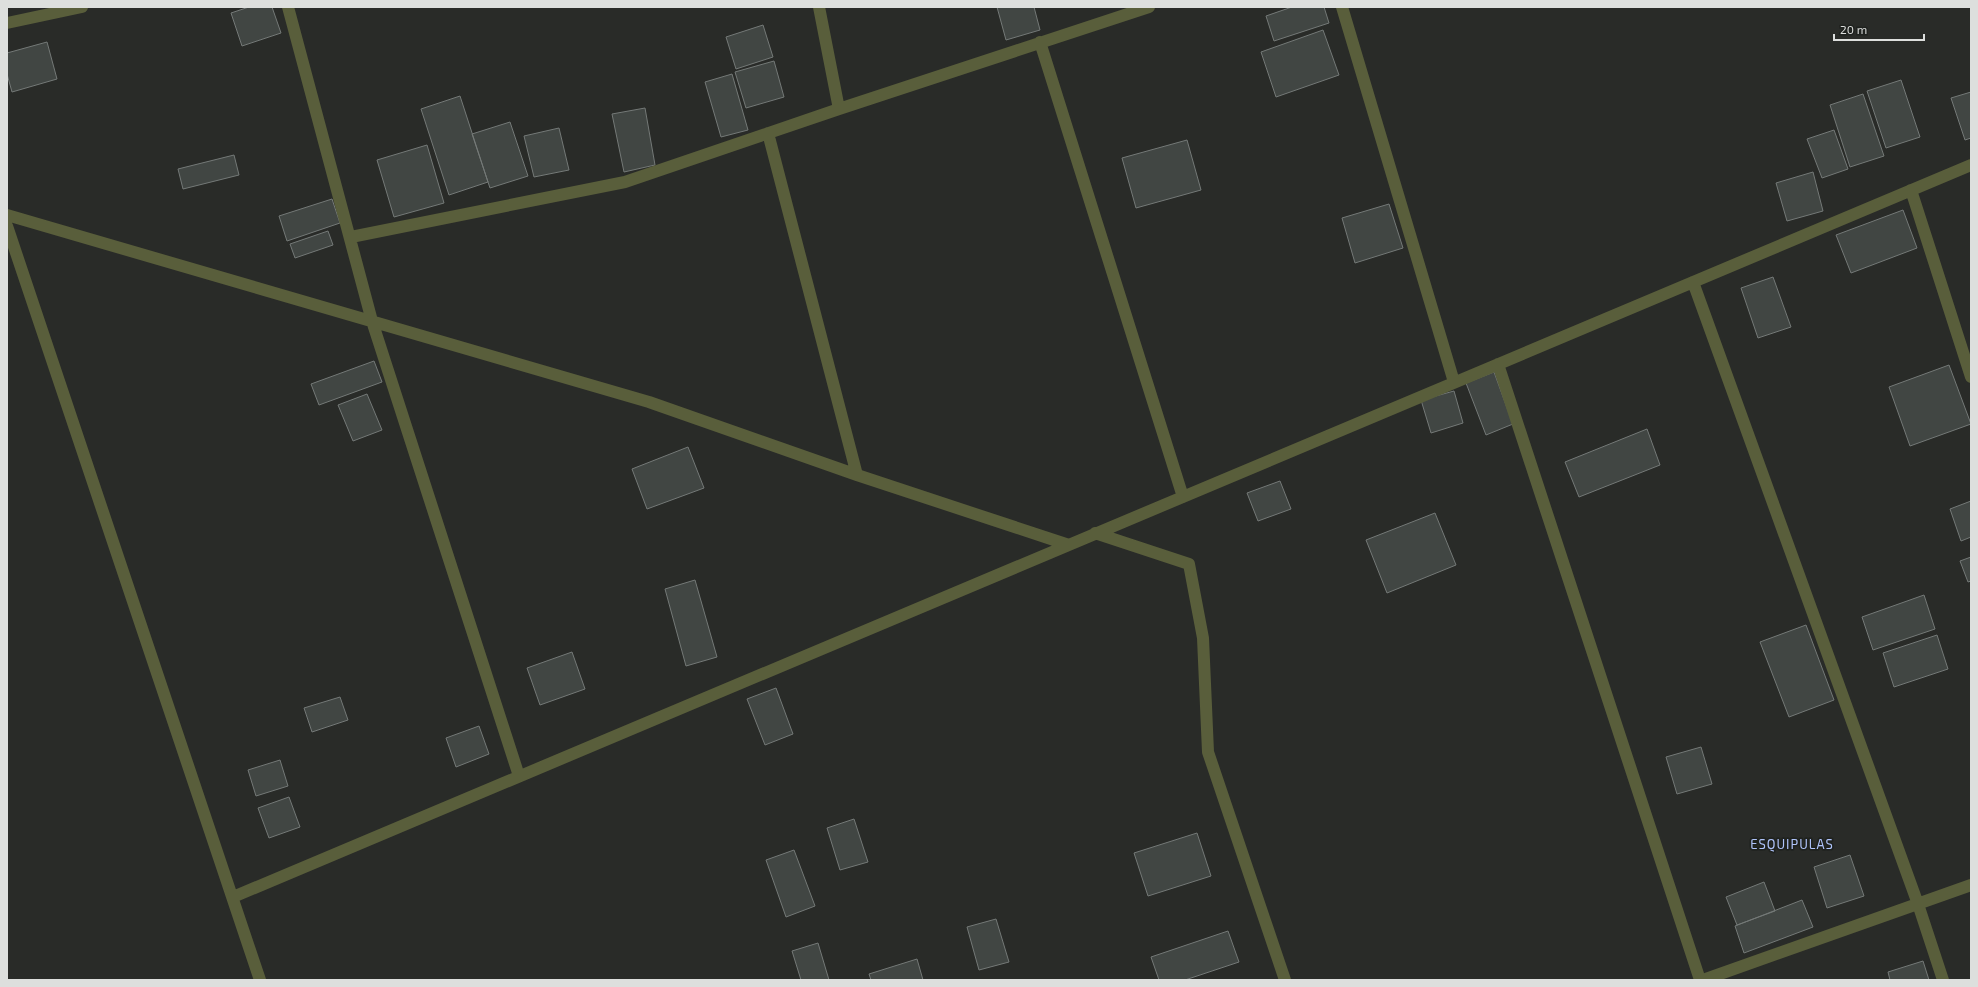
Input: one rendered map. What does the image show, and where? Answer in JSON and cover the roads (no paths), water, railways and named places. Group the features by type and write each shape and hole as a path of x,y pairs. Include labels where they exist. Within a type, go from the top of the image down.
{"street":[{"path":"7,23 82,7"},
{"path":"288,7 351,237 372,321 519,776"},
{"path":"819,7 839,109"},
{"path":"351,237 626,182 839,109 1149,7"},
{"path":"1342,7 1454,382"},
{"path":"1040,42 1183,497"},
{"path":"768,133 856,475"},
{"path":"233,897 1971,165"},
{"path":"1911,190 1971,377"},
{"path":"7,215 649,402 856,475 1069,545"},
{"path":"7,226 260,980"},
{"path":"1693,282 1918,904 1943,980"},
{"path":"1498,364 1700,980"},
{"path":"1095,533 1188,564 1202,638 1208,752 1285,980"},
{"path":"1703,980 1971,885"}],"district":[{"name":"ESQUIPULAS","path":"1792,844"}]}
